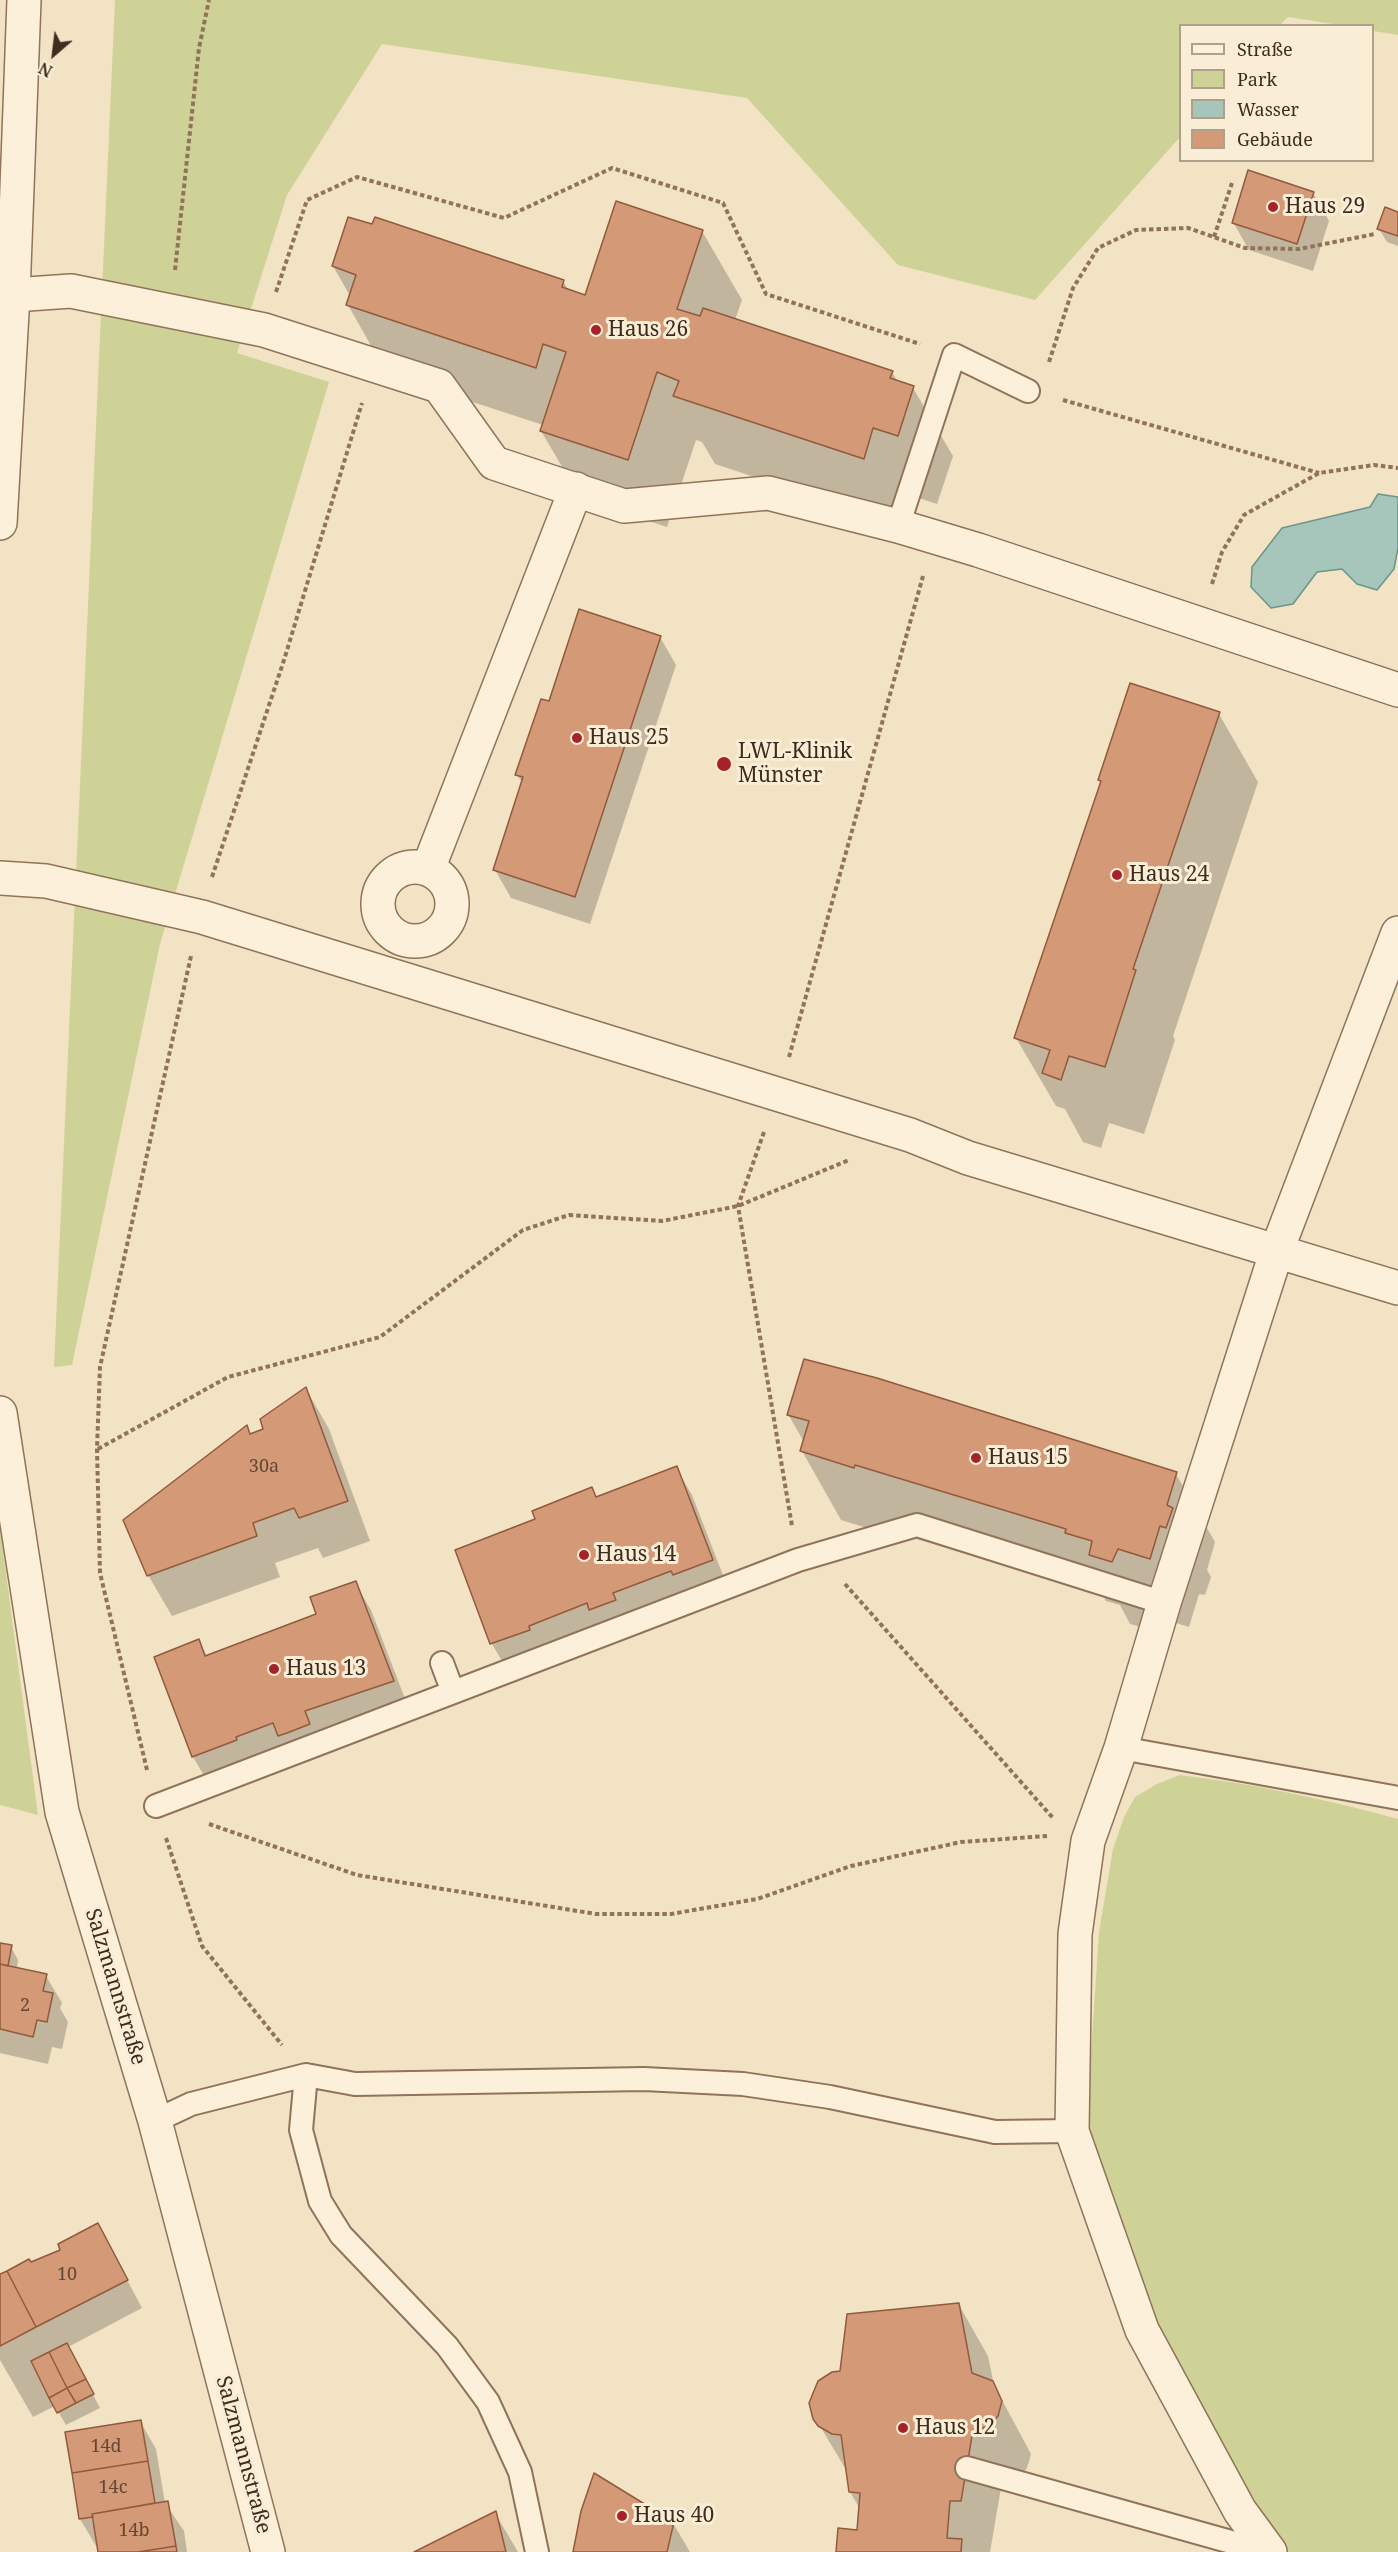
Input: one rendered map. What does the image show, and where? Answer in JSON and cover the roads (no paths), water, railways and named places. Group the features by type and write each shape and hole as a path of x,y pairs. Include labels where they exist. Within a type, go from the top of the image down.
{"street":[{"path":"0,523 7,298 24,0"},
{"path":"7,298 71,291 264,330 439,386 494,463 624,506 768,493 934,537 1398,690"},
{"path":"428,869 576,489"},
{"path":"415,867 428,869 438,876 448,890 452,907 449,919 433,937 421,941 401,938 388,930 381,920 378,908 379,896 392,875 415,867"},
{"path":"0,878 46,881 202,917 910,1135 968,1158 1398,1288"},
{"path":"1269,2552 1240,2511 1142,2330 1072,2131 1075,1934 1088,1841 1121,1748 1164,1603 1277,1250 1398,933"},
{"path":"390,976 401,938"},
{"name":"Salzmannstraße","path":"0,1413 62,1812 155,2121 268,2552"}],"lane":[{"path":"898,526 954,355 1034,392"},
{"path":"156,1806 808,1557 917,1525 1164,1603"},
{"path":"442,1663 453,1692"},
{"path":"1121,1748 1398,1798"},
{"path":"155,2121 190,2104 306,2075 355,2084 644,2079 743,2085 830,2097 995,2132 1072,2131"},
{"path":"306,2075 301,2130 320,2201 341,2235 447,2346 488,2402 520,2472 537,2552"},
{"path":"967,2468 1269,2552"}],"water":[{"path":"1378,494 1398,497 1398,548 1394,569 1377,590 1357,584 1342,569 1317,572 1293,604 1271,608 1251,587 1252,567 1282,528 1370,507"}],"place":[{"name":"Haus 29","path":"1273,207"},
{"name":"Haus 26","path":"596,330"},
{"name":"Haus 25","path":"577,738"},
{"name":"LWL-Klinik Münster","path":"724,764"},
{"name":"Haus 24","path":"1117,875"},
{"name":"Haus 15","path":"976,1458"},
{"name":"Haus 14","path":"584,1555"},
{"name":"Haus 13","path":"274,1669"},
{"name":"Haus 12","path":"903,2428"},
{"name":"Haus 40","path":"622,2516"}]}
